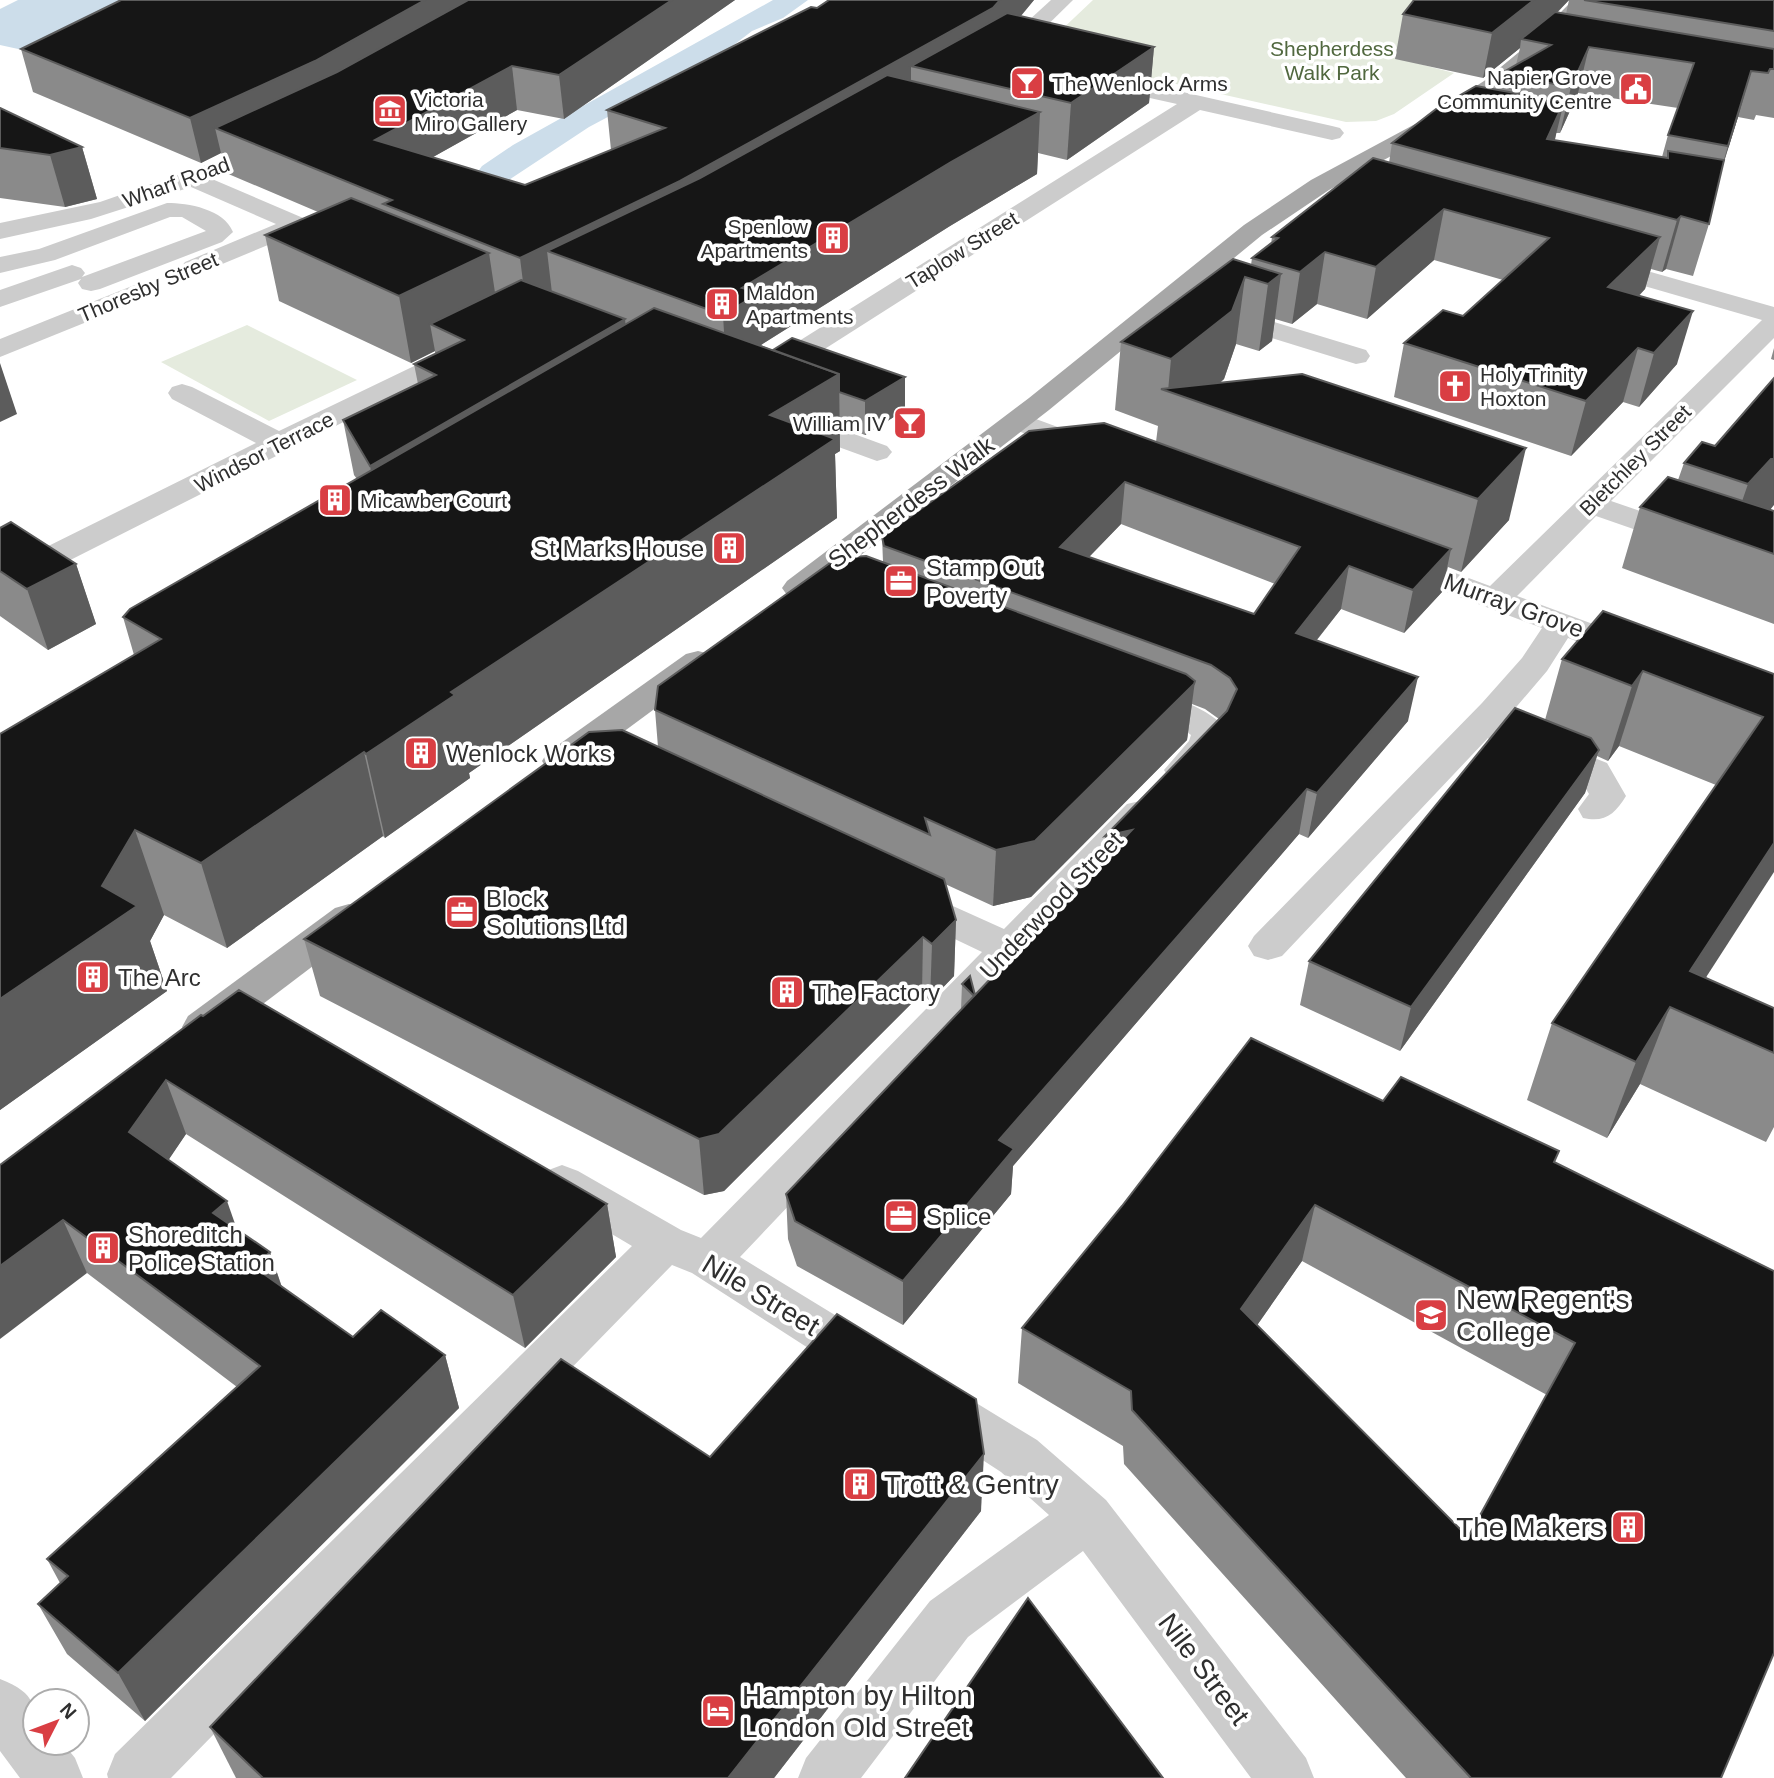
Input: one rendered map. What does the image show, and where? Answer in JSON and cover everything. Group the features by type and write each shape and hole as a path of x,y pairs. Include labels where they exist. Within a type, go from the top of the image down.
{"main road":[{"name":"Shepherdess Walk","path":"770,608 1017,421 1253,230 1320,184 1438,121 1492,86 1539,47 1584,0"},
{"path":"526,787 725,641"},
{"path":"176,1047 260,1007 373,900"}],"street":[{"path":"1028,63 991,63 1063,0"},
{"path":"1539,47 1565,52"},
{"path":"1079,76 1332,133"},
{"name":"Taplow Street","path":"748,385 1195,103"},
{"path":"1438,121 1471,127"},
{"name":"Wharf Road","path":"0,231 60,220 192,179 230,162"},
{"path":"1054,169 1080,175"},
{"path":"192,179 295,225 364,252"},
{"path":"1320,184 1359,196"},
{"path":"0,265 46,255 167,210 187,210 219,228 220,232 213,237 91,283"},
{"name":"Thoresby Street","path":"0,349 295,225"},
{"path":"0,299 72,273 46,255"},
{"path":"1581,260 1774,315"},
{"path":"1170,297 1356,356"},
{"path":"0,318 4,324 29,337"},
{"name":"Bletchley Street","path":"1496,598 1774,323"},
{"name":"Windsor Terrace","path":"0,583 490,337"},
{"path":"182,393 281,444"},
{"path":"766,411 877,452"},
{"path":"1017,421 1116,458"},
{"path":"1591,504 1774,568"},
{"path":"1736,555 1758,528"},
{"name":"Murray Grove","path":"1369,552 1661,661"},
{"path":"815,576 851,590"},
{"path":"1268,946 1494,710 1535,664 1561,623"},
{"name":"Underwood Street","path":"135,1774 1009,948 1206,745 1210,732 1192,719 1103,685"},
{"path":"1494,710 1504,735 1594,771 1608,796 1596,809"},
{"path":"580,746 615,763"},
{"path":"878,887 1009,948"},
{"name":"Nile Street","path":"525,1162 686,1251 1019,1456 1088,1517 1286,1778"},
{"path":"826,1778 949,1619 1088,1517"},
{"path":"0,1706 55,1778"}],"green space":[{"name":"Shepherdess Walk Park","path":"1093,0 1438,0 1393,57 1454,73 1394,114 1376,121 1346,122 1037,53"},
{"path":"247,325 357,380 269,421 161,362"}],"water":[{"path":"18,0 164,0 32,52 0,45 0,9"},
{"path":"773,0 808,0 783,18 752,31 713,61 589,127 498,187 471,181 482,166 513,145"}],"building":[{"path":"121,0 425,0 315,61 190,118 21,49"},
{"path":"468,0 672,0 559,75 512,66 375,140 525,185 665,128 607,110 811,7 817,8 829,0 1000,0 993,8 680,181 520,258 383,204 392,200 215,128 337,72"},
{"path":"1414,0 1534,0 1492,33 1403,14"},
{"path":"1584,0 1774,0 1774,31"},
{"path":"1555,12 1774,49 1774,69 1770,69 1768,73 1751,71 1728,146 1668,135 1694,63 1589,47 1571,87 1500,74 1551,45 1521,39"},
{"path":"1007,13 1154,47 1071,103 911,66"},
{"path":"887,75 1040,112 951,162 742,288 759,293 723,315 547,251 700,178"},
{"path":"1476,86 1564,102 1547,139 1668,158 1668,151 1724,160 1709,224 1681,216 1677,220 1392,143 1436,109"},
{"path":"0,108 82,147 50,155 0,148"},
{"path":"1373,158 1660,237 1608,287 1693,311 1654,353 1638,348 1586,401 1404,343 1443,310 1463,316 1549,238 1444,209 1376,267 1325,252 1300,272 1252,258 1278,238 1272,237"},
{"path":"351,198 489,253 399,296 265,235"},
{"path":"1233,259 1281,274 1268,284 1245,277 1232,311 1171,359 1121,342"},
{"path":"521,280 625,319 370,466 343,420 436,375 414,364 464,340 430,324"},
{"path":"654,308 839,374 770,415 835,439 451,692 455,695 366,754 364,752 201,863 135,830 102,886 137,906 0,999 0,734 161,639 123,617 130,609"},
{"path":"792,338 905,377 865,401 839,392 839,374 773,350"},
{"path":"1302,374 1526,448 1478,499 1161,389"},
{"path":"1774,378 1774,459 1748,484 1684,463 1702,442 1715,446"},
{"path":"1104,423 1451,549 1413,590 1349,566 1296,633 1418,677 1317,793 1307,789 999,1140 1014,1149 903,1281 795,1221 786,1194 974,996 962,984 970,976 975,995 1132,830 1105,836 1227,711 1237,689 1230,678 1211,665 884,546 882,537 1029,431","holes":["1125,482 1300,547 1254,614 1060,547"]},
{"path":"1668,477 1774,511 1774,554 1640,507"},
{"path":"11,522 76,564 27,589 0,571 0,528"},
{"path":"866,556 1186,674 1195,681 1194,684 1035,841 996,850 925,818 930,835 655,710 658,686 837,558"},
{"path":"1603,611 1774,674 1774,843 1690,971 1774,1008 1774,1053 1670,1007 1636,1062 1552,1023 1763,717 1643,671 1632,686 1562,659"},
{"path":"1515,708 1591,738 1599,750 1411,1007 1309,961"},
{"name":"The Factory","path":"622,730 944,879 956,920 932,944 923,937 719,1134 699,1139 304,939 589,732"},
{"path":"239,990 607,1204 513,1295 166,1080 129,1132 227,1201 213,1213 270,1252 254,1267 353,1337 381,1310 445,1355 118,1673 38,1604 68,1576 47,1559 260,1366 63,1220 0,1266 0,1165 201,1015"},
{"name":"The Makers","path":"1251,1038 1383,1101 1401,1077 1559,1151 1554,1162 1774,1271 1774,1653 1721,1778 1471,1778 1132,1410 1131,1391 1022,1328 1122,1206","holes":["1315,1205 1575,1343 1468,1537 1241,1309"]},
{"path":"837,1314 976,1399 984,1454 728,1778 263,1778 210,1727 561,1359 710,1457"},
{"path":"1028,1598 1163,1778 905,1778"}],"place":[{"name":"The Wenlock Arms","path":"1027,83"},
{"name":"Napier Grove Community Centre","path":"1636,89"},
{"name":"Victoria Miro Gallery","path":"390,111"},
{"name":"Spenlow Apartments","path":"833,238"},
{"name":"Maldon Apartments","path":"722,304"},
{"name":"Holy Trinity Hoxton","path":"1455,386"},
{"name":"William IV","path":"910,423"},
{"name":"Micawber Court","path":"335,500"},
{"name":"St Marks House","path":"729,548"},
{"name":"Stamp Out Poverty","path":"901,581"},
{"name":"Wenlock Works","path":"421,753"},
{"name":"Block Solutions Ltd","path":"462,912"},
{"name":"The Arc","path":"93,977"},
{"name":"The Factory","path":"787,992"},
{"name":"Splice","path":"901,1216"},
{"name":"Shoreditch Police Station","path":"103,1248"},
{"name":"New Regent's College","path":"1431,1315"},
{"name":"Trott & Gentry","path":"860,1484"},
{"name":"The Makers","path":"1628,1527"},
{"name":"Hampton by Hilton London Old Street","path":"718,1711"}]}
